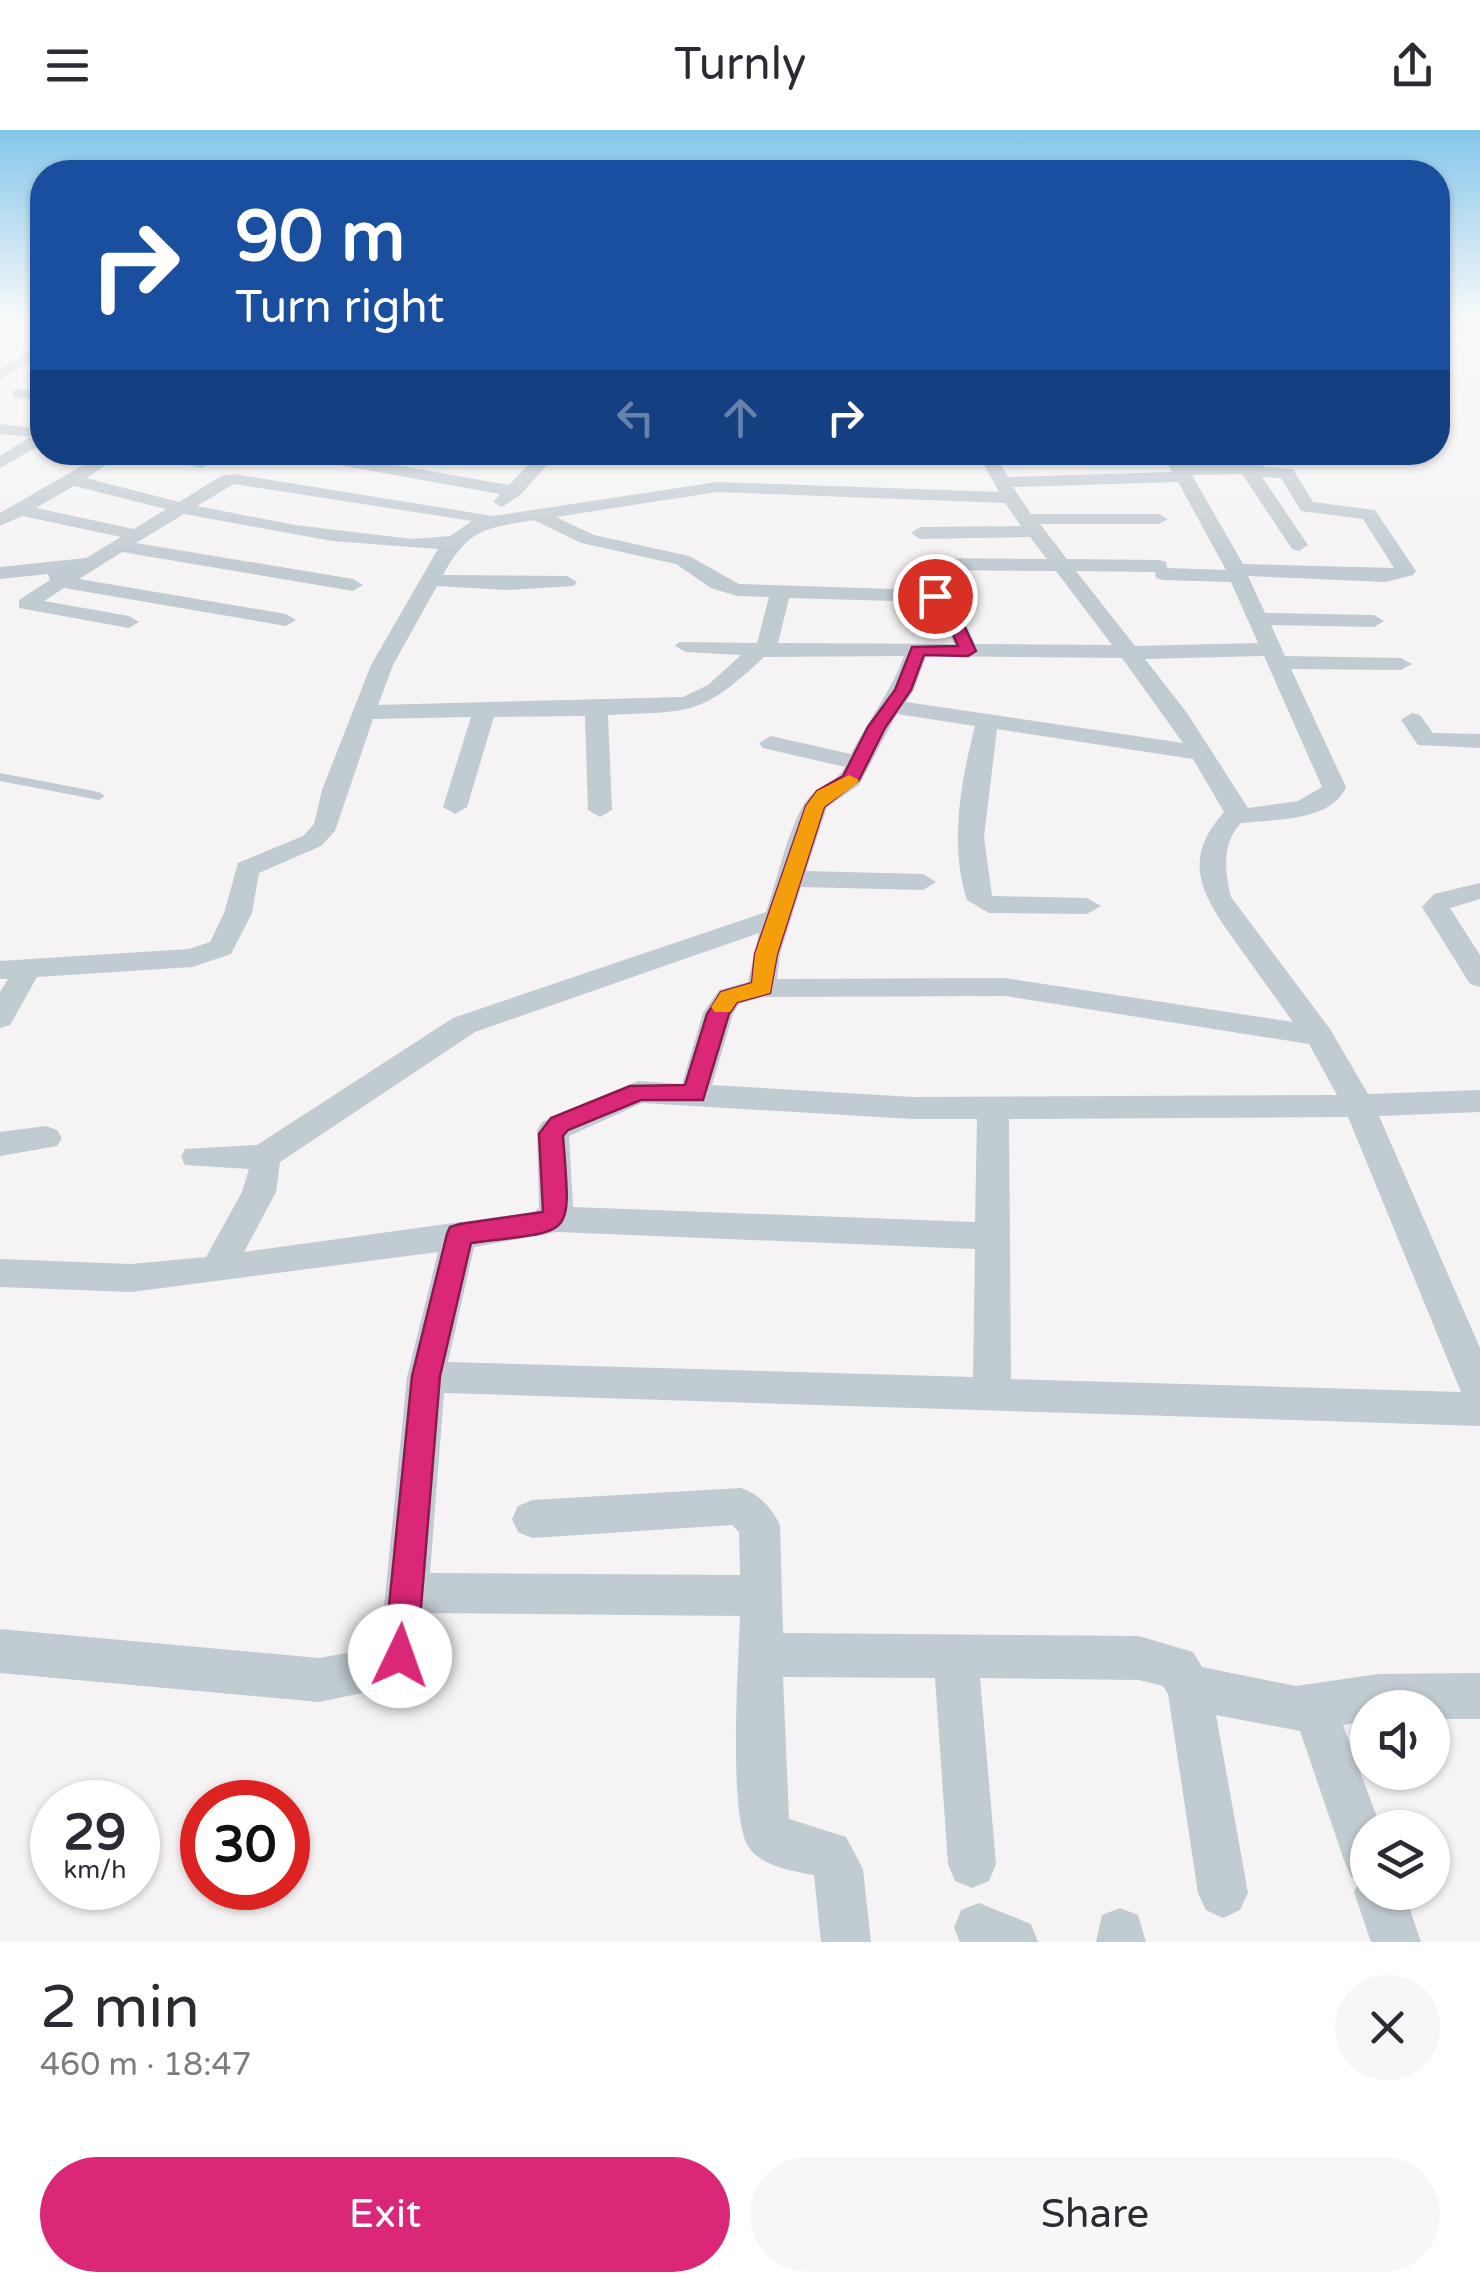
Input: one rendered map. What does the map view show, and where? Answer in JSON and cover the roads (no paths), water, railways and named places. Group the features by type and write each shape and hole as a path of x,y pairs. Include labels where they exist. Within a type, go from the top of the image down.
{"street":[{"path":"0,429 30,434"},
{"path":"0,463 30,444"},
{"path":"0,521 98,465"},
{"path":"367,465 514,491"},
{"path":"0,1018 14,969 192,958 221,948 238,913 247,869 312,841 326,826 334,790 382,665 452,542 483,521 539,465"},
{"path":"992,465 1058,564 1202,753 1235,807 1236,814 1219,831 1213,847 1212,873 1218,898 1319,1036 1359,1106 1480,1392"},
{"path":"1248,465 1299,546"},
{"path":"129,622 26,604 57,574 91,563 234,479 483,521 717,487 1005,490 1178,466 1248,465 1287,473 1311,509 1364,505 1405,566 1405,573 1386,576 1058,564 928,566 935,596 950,609 968,651"},
{"path":"1178,466 1237,573 1334,786 1330,796 1304,808 1232,817"},
{"path":"73,480 184,508 342,538 452,542"},
{"path":"22,510 138,535"},
{"path":"535,514 588,538 682,560 724,586 780,594 935,596"},
{"path":"920,533 1159,519"},
{"path":"119,546 352,586"},
{"path":"0,573 57,574 286,620"},
{"path":"430,580 568,582"},
{"path":"766,650 780,594"},
{"path":"1257,619 1374,621"},
{"path":"686,646 1272,655 1401,664"},
{"path":"364,712 596,709 695,702 716,690 757,652 766,650"},
{"path":"762,988 766,954 815,806 824,795 850,780 876,727 893,707 918,650"},
{"path":"893,707 1202,753"},
{"path":"596,709 600,810"},
{"path":"455,806 484,711"},
{"path":"1412,720 1426,740 1480,741"},
{"path":"988,721 973,788 975,886 980,900 989,905 1087,906"},
{"path":"771,744 858,763"},
{"path":"793,879 923,882"},
{"path":"1480,890 1444,900 1436,907 1480,978"},
{"path":"197,1157 261,1160 464,1024 778,916"},
{"path":"694,1094 718,1014 729,997 762,988 1005,987 1319,1036"},
{"path":"553,1219 553,1130 638,1092 914,1108 1480,1102"},
{"path":"992,1393 993,1108"},
{"path":"0,1144 46,1138"},
{"path":"218,1270 258,1192 266,1166 261,1160"},
{"path":"0,1273 132,1278 218,1270 544,1224 553,1219 990,1236"},
{"path":"0,1651 319,1680 394,1668 400,1656 426,1376 460,1234"},
{"path":"426,1376 1480,1409"},
{"path":"532,1518 741,1506 759,1525 763,1655 760,1782 767,1832 784,1844 829,1854 839,1869 846,1942"},
{"path":"404,1593 762,1596"},
{"path":"763,1655 1139,1658 1177,1668 1189,1687 1223,1893"},
{"path":"956,1656 972,1864"},
{"path":"1189,1687 1296,1708 1378,1697 1480,1696"},
{"path":"1314,1706 1350,1810"},
{"path":"1385,1910 1396,1942"}],"lane":[{"path":"0,777 99,796"}]}
